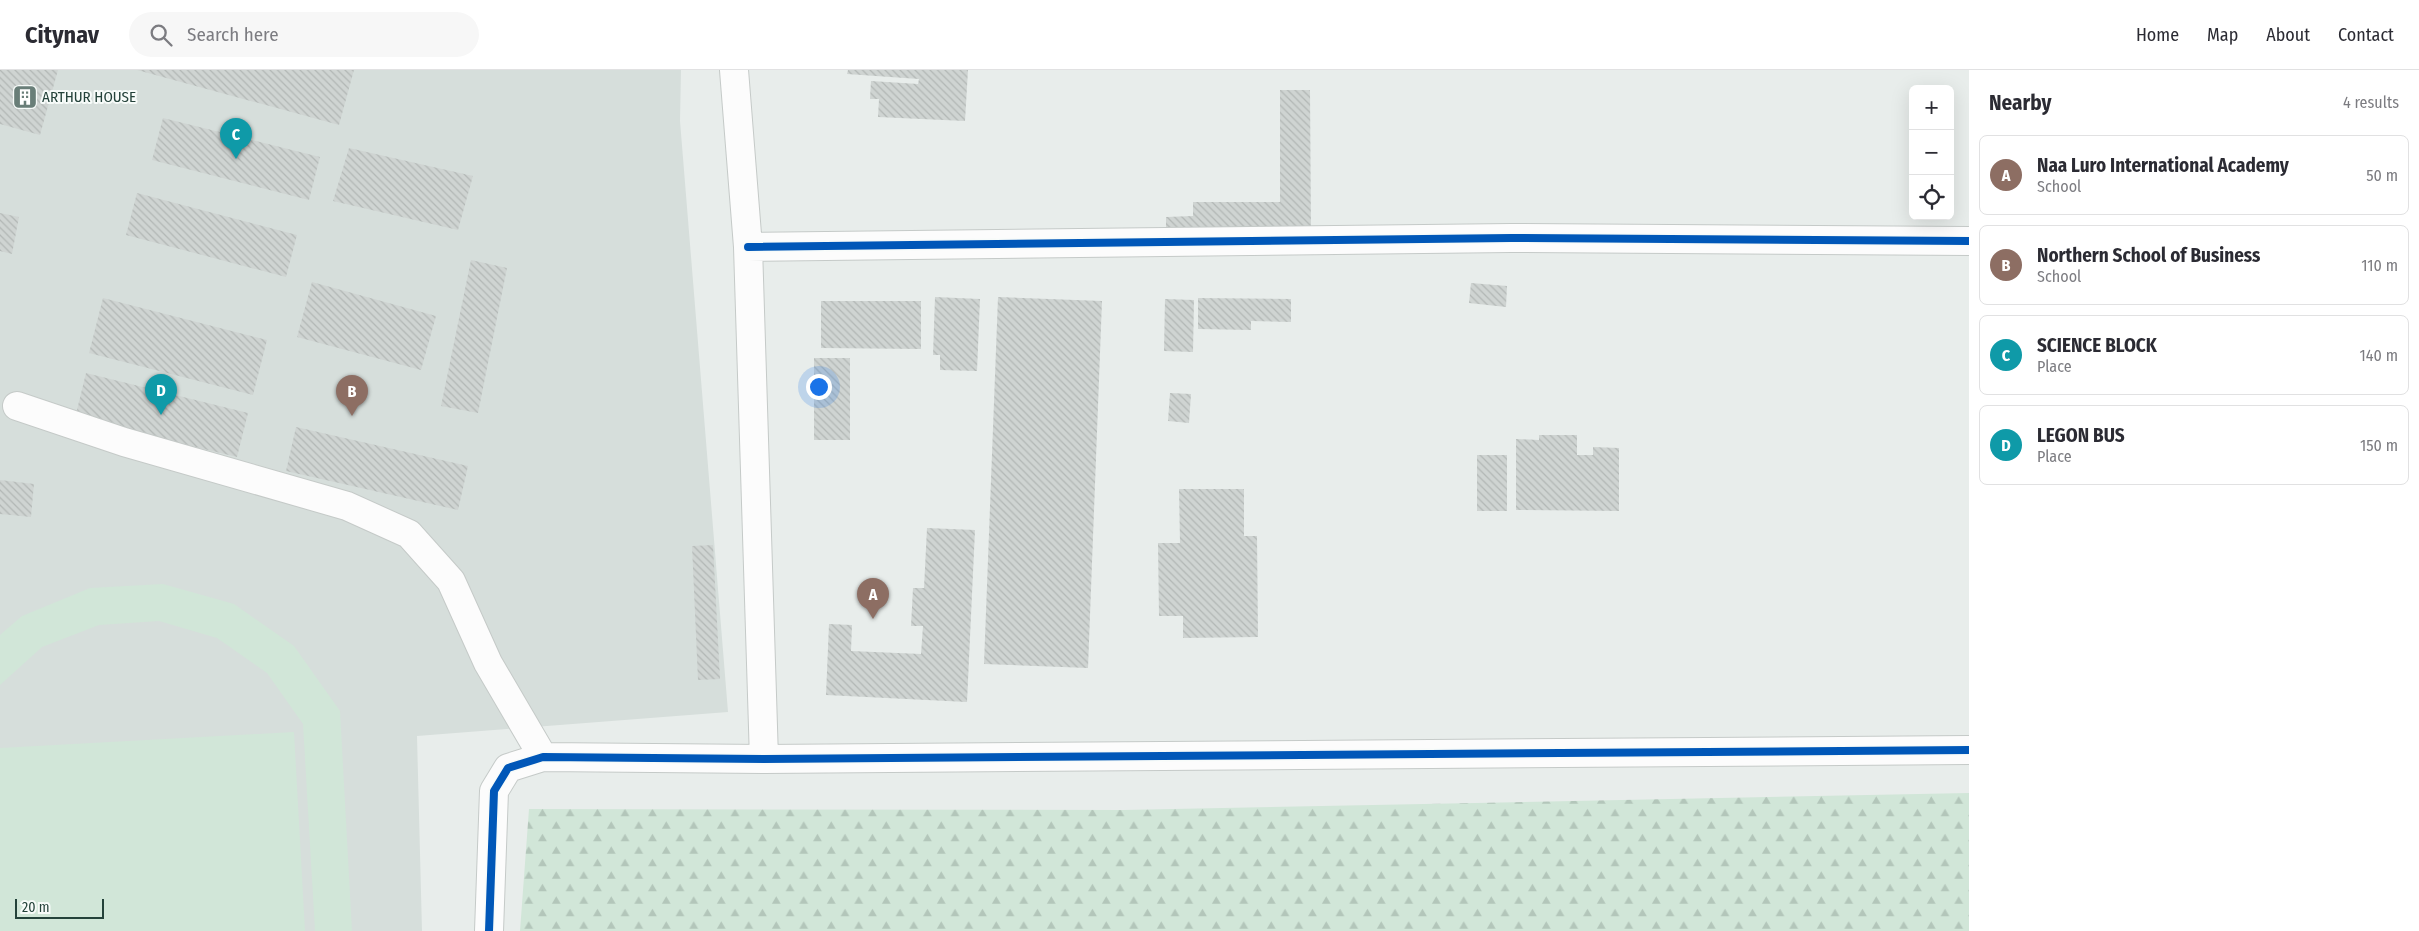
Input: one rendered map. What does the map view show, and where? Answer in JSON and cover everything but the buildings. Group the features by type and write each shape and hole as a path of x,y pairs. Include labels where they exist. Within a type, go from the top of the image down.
{"street":[{"path":"734,70 748,247 764,759"},
{"path":"748,247 1512,238 1969,242"},
{"path":"17,406 124,442 347,506 409,534 451,581 488,663 543,757"},
{"path":"489,931 494,792 508,768 543,757 764,759 1969,750"}],"shaded area":[{"path":"0,70 681,70 680,121 728,712 417,736 422,931 0,931"}],"green space":[{"path":"163,584 234,604 294,646 340,711 352,931 315,931 303,724 267,673 217,638 159,621 99,625 42,647 0,685 0,635 22,616 90,588"},
{"path":"294,732 305,931 0,931 0,748"},
{"path":"1969,793 1969,931 520,931 529,809 1123,810"}],"cycle path":[{"path":"748,247 1511,238 1969,241"},
{"path":"489,931 494,791 508,768 543,757 764,759 1969,750"}],"place":[{"name":"ARTHUR HOUSE","path":"25,97"},
{"name":"SCIENCE BLOCK","path":"236,159"},
{"name":"LEGON BUS","path":"161,415"},
{"name":"Northern School of Business","path":"352,416"},
{"name":"Naa Luro International Academy","path":"873,619"}]}
